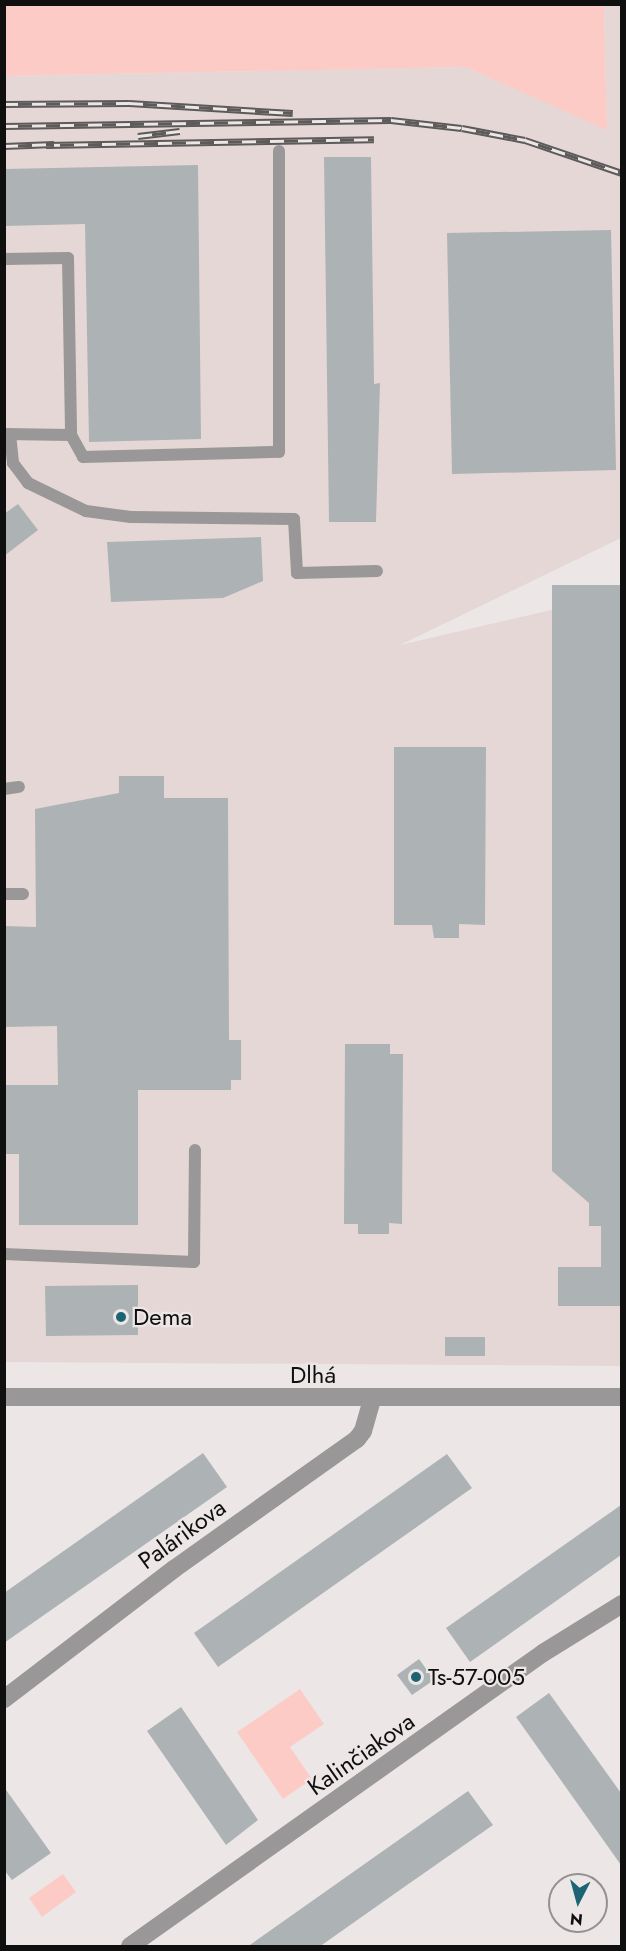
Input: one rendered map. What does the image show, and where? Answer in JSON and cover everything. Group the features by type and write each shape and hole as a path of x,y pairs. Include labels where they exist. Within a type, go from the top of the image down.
{"street":[{"name":"Dlhá","path":"4,1397 372,1399 621,1397"},
{"name":"Palárikova","path":"4,1699 174,1569 357,1438 363,1431 372,1399"},
{"name":"Kalinčiakova","path":"130,1947 543,1653 621,1604"}],"lane":[{"path":"4,259 68,258 71,435 83,457 279,452 279,151"},
{"path":"71,435 7,434 13,463 28,483 86,512 130,517 294,519 297,573 377,571"},
{"path":"4,789 19,787"},
{"path":"4,894 23,894"},
{"path":"4,1254 194,1262 195,1150"}],"shaded area":[{"path":"4,5 604,5 607,130 465,67 5,76"},
{"path":"604,5 621,5 621,538 400,645 621,594 621,1366 5,1362 4,76 465,67 607,129"},
{"path":"300,1689 324,1724 290,1747 312,1779 283,1799 237,1732"},
{"path":"63,1874 76,1892 42,1917 29,1898"}],"building":[{"path":"324,157 371,157 374,384 380,383 376,522 329,522"},
{"path":"198,165 201,439 89,442 85,224 4,226 4,169"},
{"path":"611,230 616,470 452,474 447,233"},
{"path":"18,504 38,530 4,556 4,514"},
{"path":"261,537 263,581 223,598 111,602 107,542"},
{"path":"552,585 621,585 621,1306 558,1306 558,1267 601,1267 601,1226 589,1226 589,1203 552,1171"},
{"path":"394,747 486,747 485,925 459,924 459,938 434,938 432,925 394,925"},
{"path":"119,776 164,776 164,798 228,798 229,1040 241,1040 241,1080 231,1080 231,1090 138,1090 138,1225 19,1225 19,1154 4,1154 4,1085 58,1085 57,1026 4,1027 4,926 36,927 35,809 119,793"},
{"path":"345,1044 390,1044 390,1054 403,1054 402,1224 389,1223 389,1234 358,1234 358,1224 344,1224"},
{"path":"138,1285 138,1335 46,1336 45,1286"},
{"path":"445,1337 485,1337 485,1356 445,1356"},
{"path":"203,1453 227,1487 4,1643 4,1593"},
{"path":"447,1454 472,1488 218,1667 194,1633"},
{"path":"621,1505 621,1555 470,1662 446,1628"},
{"name":"Ts-57-005","path":"419,1659 434,1680 412,1695 397,1675"},
{"path":"549,1693 621,1793 621,1865 516,1717"},
{"path":"181,1707 258,1820 226,1845 147,1731"},
{"path":"4,1787 51,1853 12,1880 4,1870"},
{"path":"468,1791 493,1825 319,1947 247,1947"}],"railway":[{"path":"4,104 129,103 293,113"},
{"path":"4,126 391,120 462,128 525,140 622,173"},
{"path":"138,136 180,131"},
{"path":"46,145 374,139"},
{"path":"4,146 54,144"}],"place":[{"name":"Dema","path":"121,1317"},
{"name":"Ts-57-005","path":"416,1677"}]}
